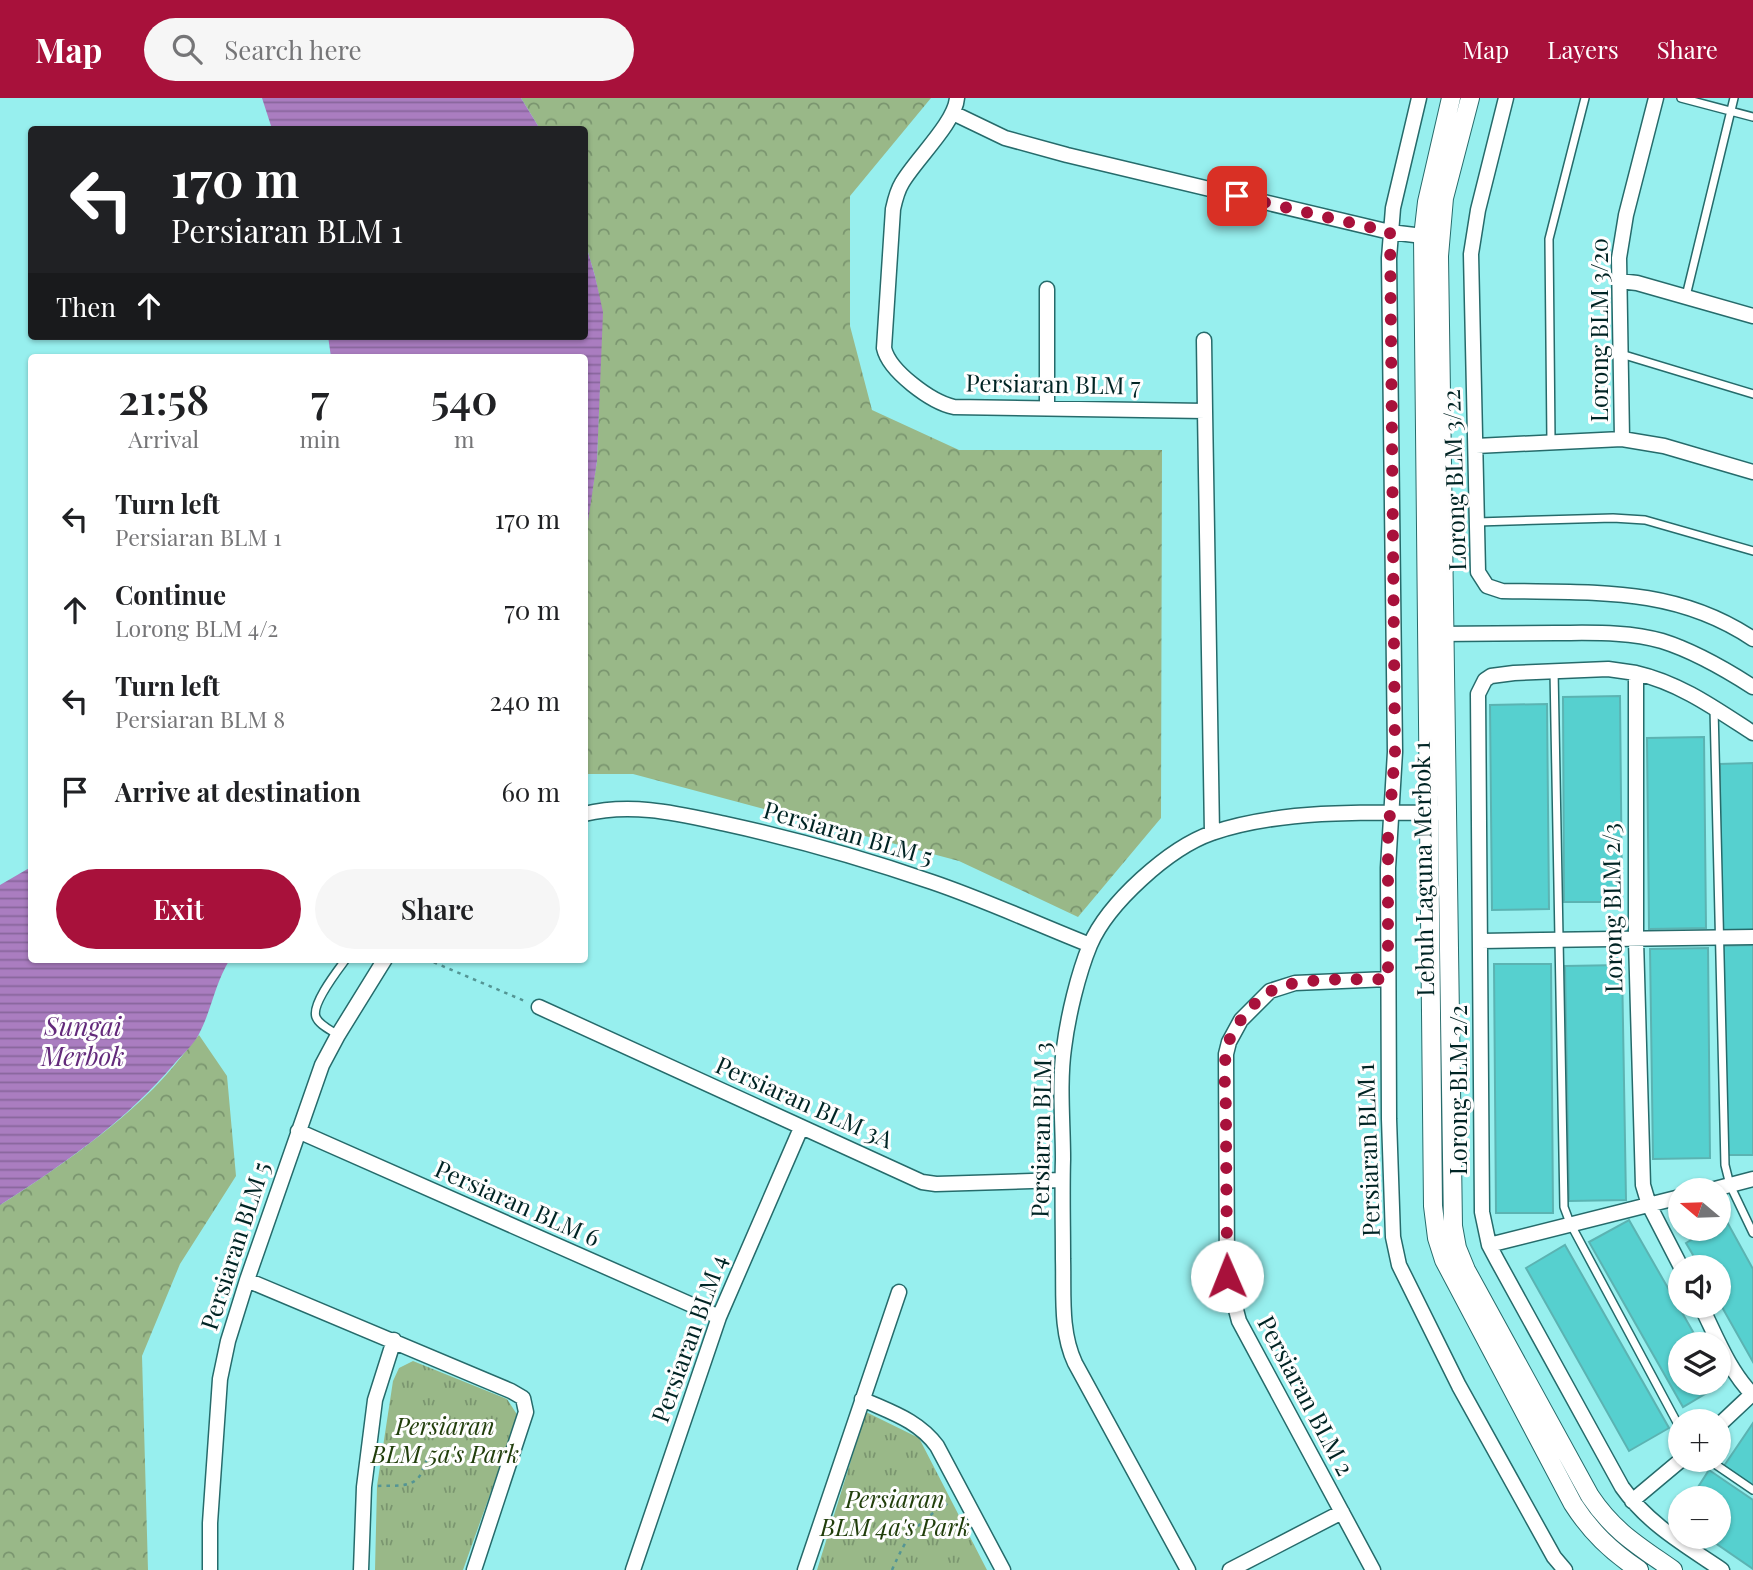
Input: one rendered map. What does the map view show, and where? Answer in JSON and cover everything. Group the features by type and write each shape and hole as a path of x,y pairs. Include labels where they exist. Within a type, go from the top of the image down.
{"street":[{"path":"957,98 953,114 1005,138 1390,232 1431,237"},
{"name":"Persiaran BLM 1","path":"1419,98 1393,208 1390,232 1395,752 1388,848 1388,979 1389,1119 1395,1253 1459,1385 1554,1557 1566,1570"},
{"name":"Lebuh Laguna Merbok 1","path":"1451,98 1427,202 1439,347 1437,634 1429,812 1433,1206 1437,1238 1444,1260 1573,1504 1595,1535 1610,1550 1639,1570"},
{"name":"Lebuh Laguna Merbok 1","path":"1431,237 1470,98"},
{"name":"Lorong BLM 3/22","path":"1506,98 1478,210 1471,254 1478,572 1482,581 1493,589 1603,593 1667,600 1716,619 1753,639"},
{"name":"Lorong BLM 3/20","path":"1622,439 1619,281 1622,235 1656,98"},
{"name":"Persiaran BLM 7","path":"953,114 911,169 896,197 884,348 886,358 925,394 946,405 967,408 1205,411"},
{"path":"1619,281 1637,283 1753,316"},
{"path":"1047,289 1047,408"},
{"path":"1204,340 1212,833"},
{"path":"1476,446 1622,439 1664,446 1753,471"},
{"path":"1437,634 1597,632 1639,636 1687,651 1753,687"},
{"name":"Lebuh Laguna Merbok 1","path":"1437,634 1448,813 1452,1200 1457,1248 1492,1320 1605,1519 1673,1570"},
{"name":"Lorong BLM 2/2","path":"1636,673 1608,669 1554,670 1491,676 1485,680 1478,694 1482,1212 1489,1245 1612,1470 1632,1501 1657,1527 1722,1570"},
{"path":"1636,673 1678,687 1753,733"},
{"name":"Lorong BLM 2/3","path":"1636,673 1636,940 1640,1141 1643,1185 1649,1205 1675,1255"},
{"name":"Persiaran BLM 5","path":"588,813 612,808 638,807 786,839 932,882 1090,945"},
{"name":"Persiaran BLM 3","path":"1188,1570 1075,1363 1066,1338 1062,1180 1063,1051 1090,945 1116,906 1154,869 1179,849 1212,833 1298,817 1391,812 1448,813"},
{"path":"1481,942 1753,937"},
{"name":"Persiaran BLM 5","path":"210,1570 210,1523 220,1379 229,1340 247,1280 322,1065 383,963"},
{"name":"Persiaran BLM 2","path":"1373,1570 1239,1321 1229,1290 1226,1054 1228,1042 1241,1020 1270,991 1296,983 1388,979"},
{"name":"Persiaran BLM 3A","path":"539,1007 922,1182 936,1184 1062,1180"},
{"name":"Persiaran BLM 4","path":"633,1570 719,1317 801,1128"},
{"name":"Persiaran BLM 6","path":"298,1131 719,1317"},
{"path":"1731,1185 1753,1179"},
{"path":"1489,1245 1668,1201"},
{"path":"247,1280 394,1340 523,1398 526,1412 474,1570"},
{"path":"805,1570 899,1292"},
{"path":"1707,1318 1732,1366 1752,1395 1731,1414"},
{"path":"361,1570 363,1487 378,1386 394,1340"},
{"path":"862,1399 911,1421 928,1433 964,1494 1003,1570"},
{"path":"1632,1501 1668,1471"},
{"path":"1230,1570 1342,1512"}],"lane":[{"path":"1551,441 1549,239 1585,98"},
{"path":"1681,98 1753,117"},
{"path":"1686,296 1734,98"},
{"path":"1621,354 1753,394"},
{"path":"1477,522 1645,520 1753,551"},
{"path":"1554,670 1564,1207 1570,1223 1670,1409"},
{"path":"1714,708 1718,938 1725,1165 1728,1178"},
{"path":"338,1035 320,1023 315,1009 343,963"},
{"path":"1731,1187 1753,1233"},
{"path":"1727,1472 1753,1490"}],"path":[{"path":"435,963 539,1007"},
{"path":"363,1487 408,1485 418,1479 429,1457 441,1450 464,1449 477,1453 506,1470"},
{"path":"892,1570 914,1528 964,1494"}],"green space":[{"path":"521,98 931,98 850,196 850,326 872,410 959,450 1162,450 1161,818 1078,917 959,861 633,774 588,774 588,517 597,461 602,312 588,252 588,126 538,126"},
{"path":"199,1035 227,1076 236,1176 180,1264 142,1356 148,1570 0,1570 0,1205 60,1165 119,1120 160,1082"},
{"name":"Persiaran BLM 5a's Park","path":"413,1361 507,1399 518,1416 463,1570 375,1570 377,1486 393,1381 399,1368"},
{"name":"Persiaran BLM 4a's Park","path":"866,1412 919,1438 987,1570 817,1570"}],"water":[{"path":"262,98 521,98 538,126 271,126"},
{"path":"588,252 603,312 597,461 588,522 588,354 331,354 329,340 588,340"},
{"name":"Sungai Merbok","path":"28,869 28,963 228,963 197,1038 156,1084 93,1140 0,1205 0,885"}],"building":[{"path":"1620,696 1622,902 1564,902 1563,697"},
{"path":"1547,704 1549,909 1492,910 1490,705"},
{"path":"1704,737 1706,928 1649,929 1647,738"},
{"path":"1753,763 1753,930 1721,931 1720,764"},
{"path":"1753,945 1753,1155 1725,1155 1722,946"},
{"path":"1708,948 1710,1158 1653,1159 1650,949"},
{"path":"1494,964 1551,964 1553,1213 1496,1213"},
{"path":"1622,965 1626,1200 1569,1201 1565,966"},
{"path":"1629,1220 1668,1288 1668,1318 1685,1318 1693,1332 1668,1332 1668,1381 1589,1242"},
{"path":"1731,1229 1753,1269 1753,1362 1728,1318 1731,1318 1731,1255 1693,1255 1686,1243 1731,1241"},
{"path":"1565,1245 1668,1429 1629,1451 1526,1268"},
{"path":"1676,1395 1703,1395 1683,1407"},
{"path":"1753,1423 1753,1486 1731,1471 1731,1456"},
{"path":"1708,1472 1712,1472 1753,1500 1753,1569 1724,1549 1731,1549 1731,1486 1699,1486"}],"route":[{"path":"1227,1276 1228,1042 1241,1020 1258,1001 1270,991 1282,986 1308,982 1388,979 1388,838 1395,752 1390,232 1237,196"}]}
